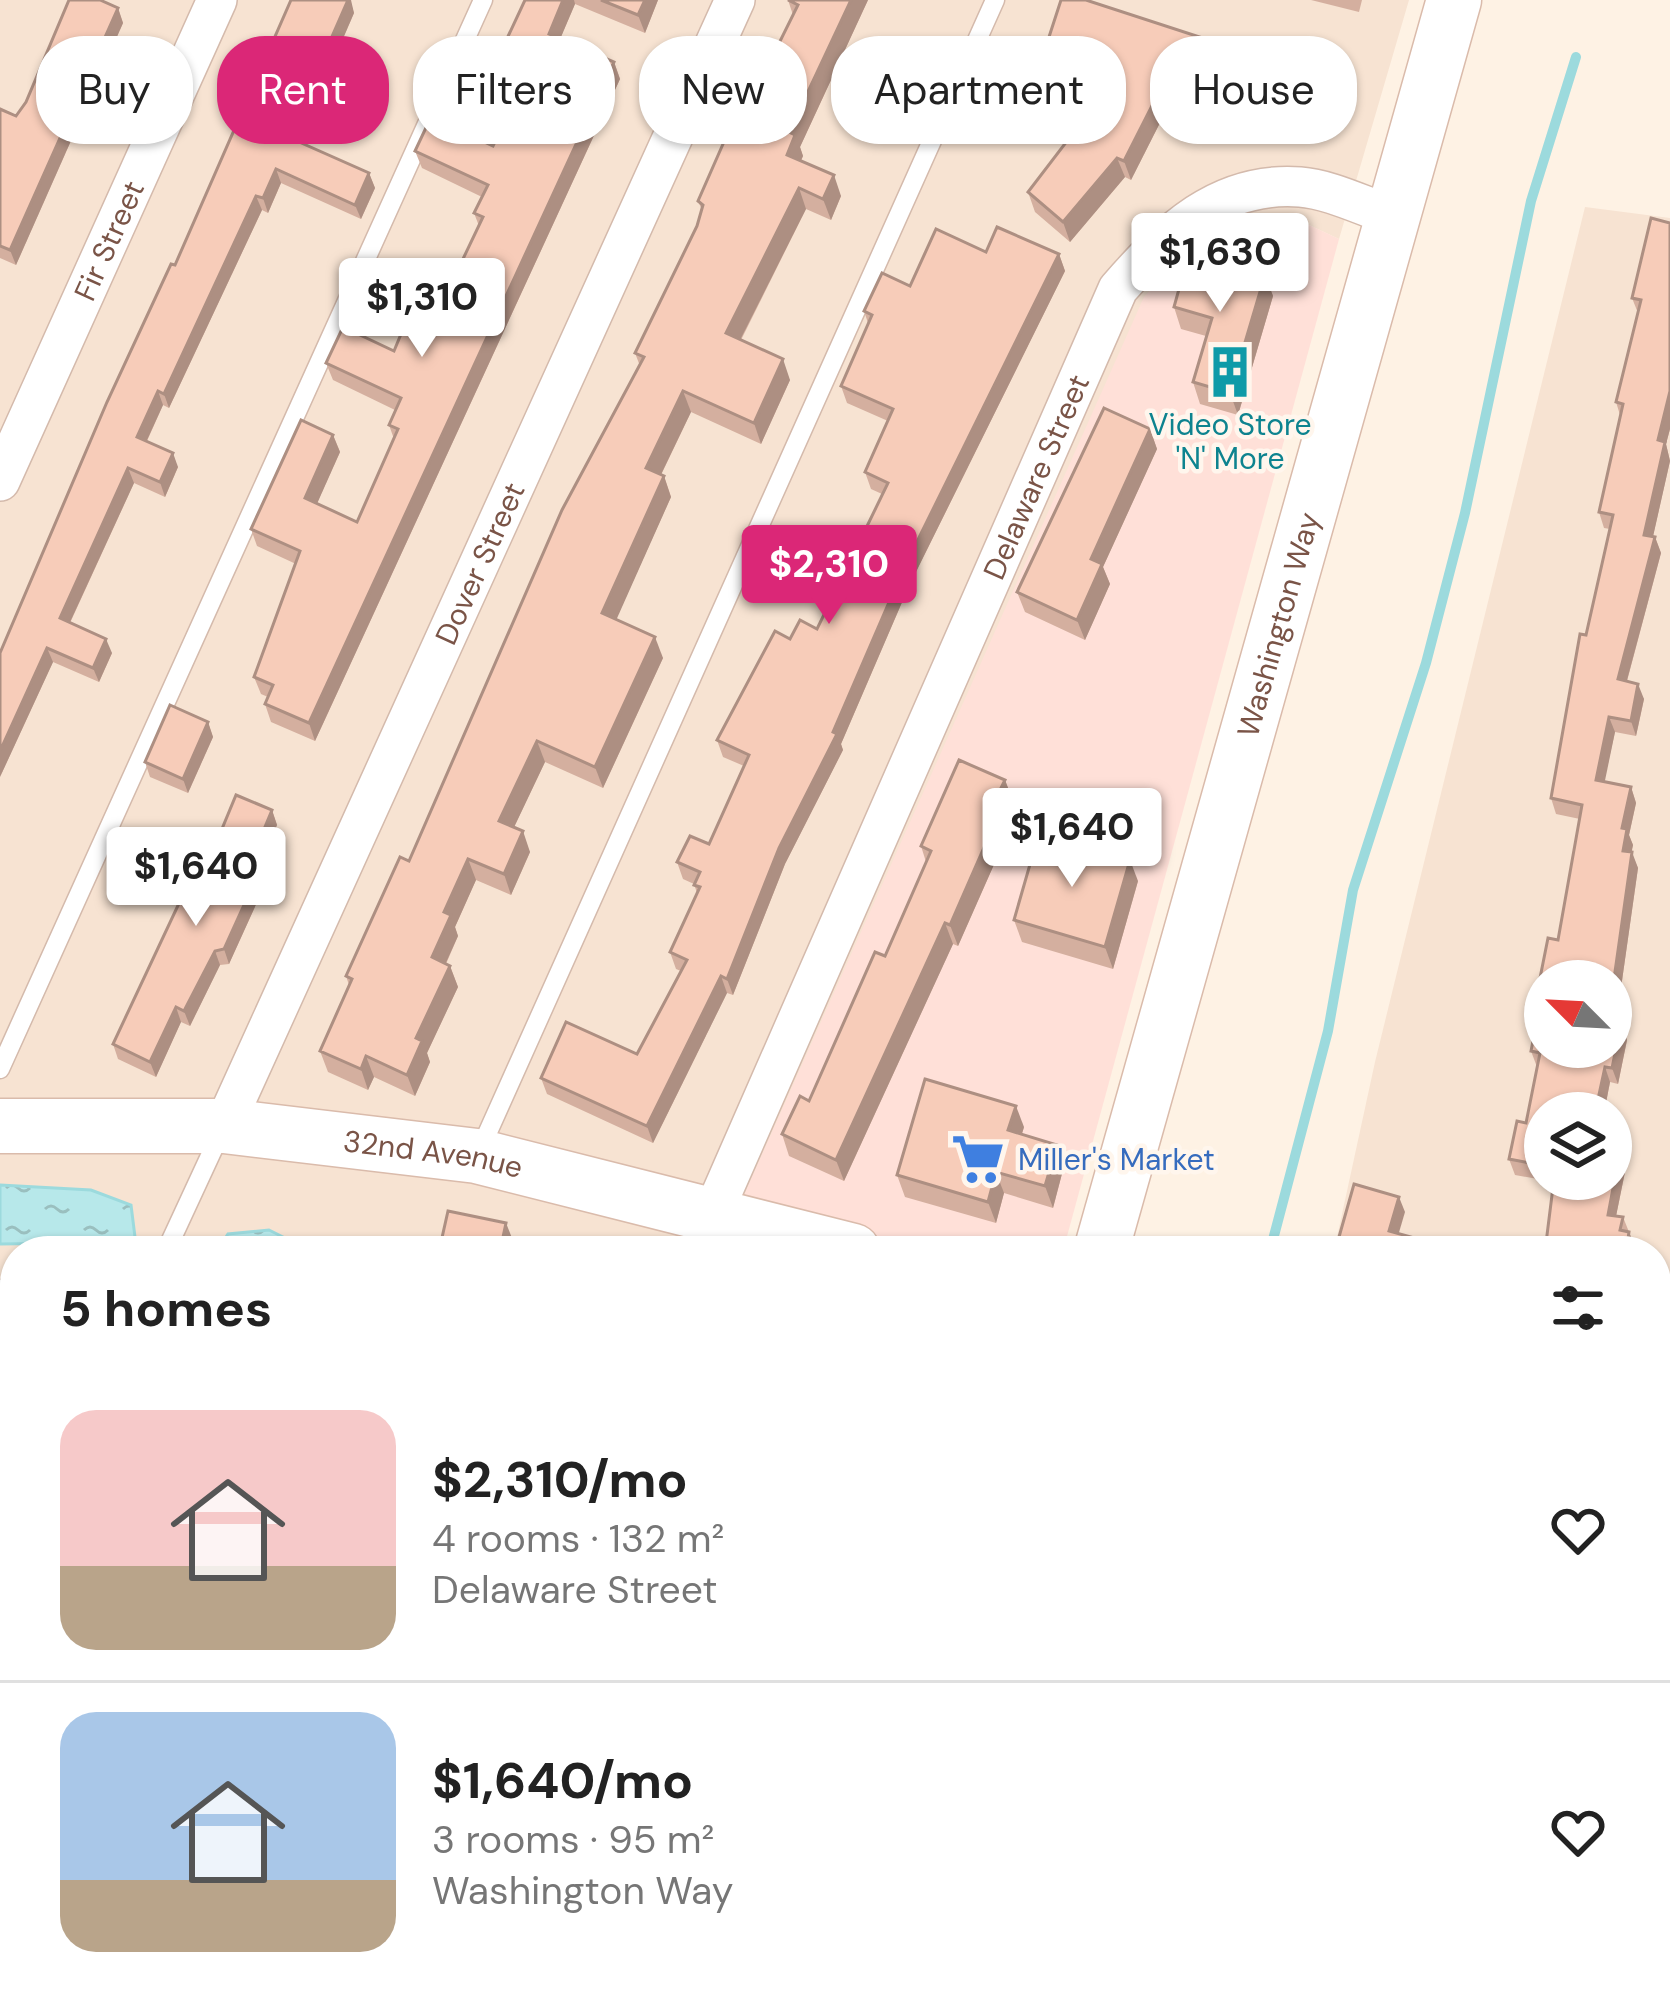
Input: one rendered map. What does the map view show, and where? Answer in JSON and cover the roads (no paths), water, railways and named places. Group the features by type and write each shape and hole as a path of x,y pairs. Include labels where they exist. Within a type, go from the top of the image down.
{"main road":[{"name":"Washington Way","path":"1105,1236 1454,0"},
{"name":"32nd Avenue","path":"0,1126 224,1126 477,1156 798,1236"}],"street":[{"name":"Fir Street","path":"0,481 217,0"},
{"name":"Dover Street","path":"224,1126 735,0"},
{"name":"Delaware Street","path":"713,1213 1118,289 1194,214 1240,190 1303,187 1390,215"}],"lane":[{"path":"0,1069 483,0"},
{"path":"477,1156 995,0"},
{"path":"173,1236 224,1126"}],"water":[{"path":"0,1185 91,1190 131,1205 135,1236 0,1236"},
{"path":"269,1230 281,1236 227,1236"}],"waterway":[{"path":"1274,1236 1328,1031 1353,890 1426,663 1465,513 1531,201 1576,57"}],"place":[{"name":"Video Store 'N' More","path":"1230,372"},
{"name":"Miller's Market","path":"978,1159"}]}
